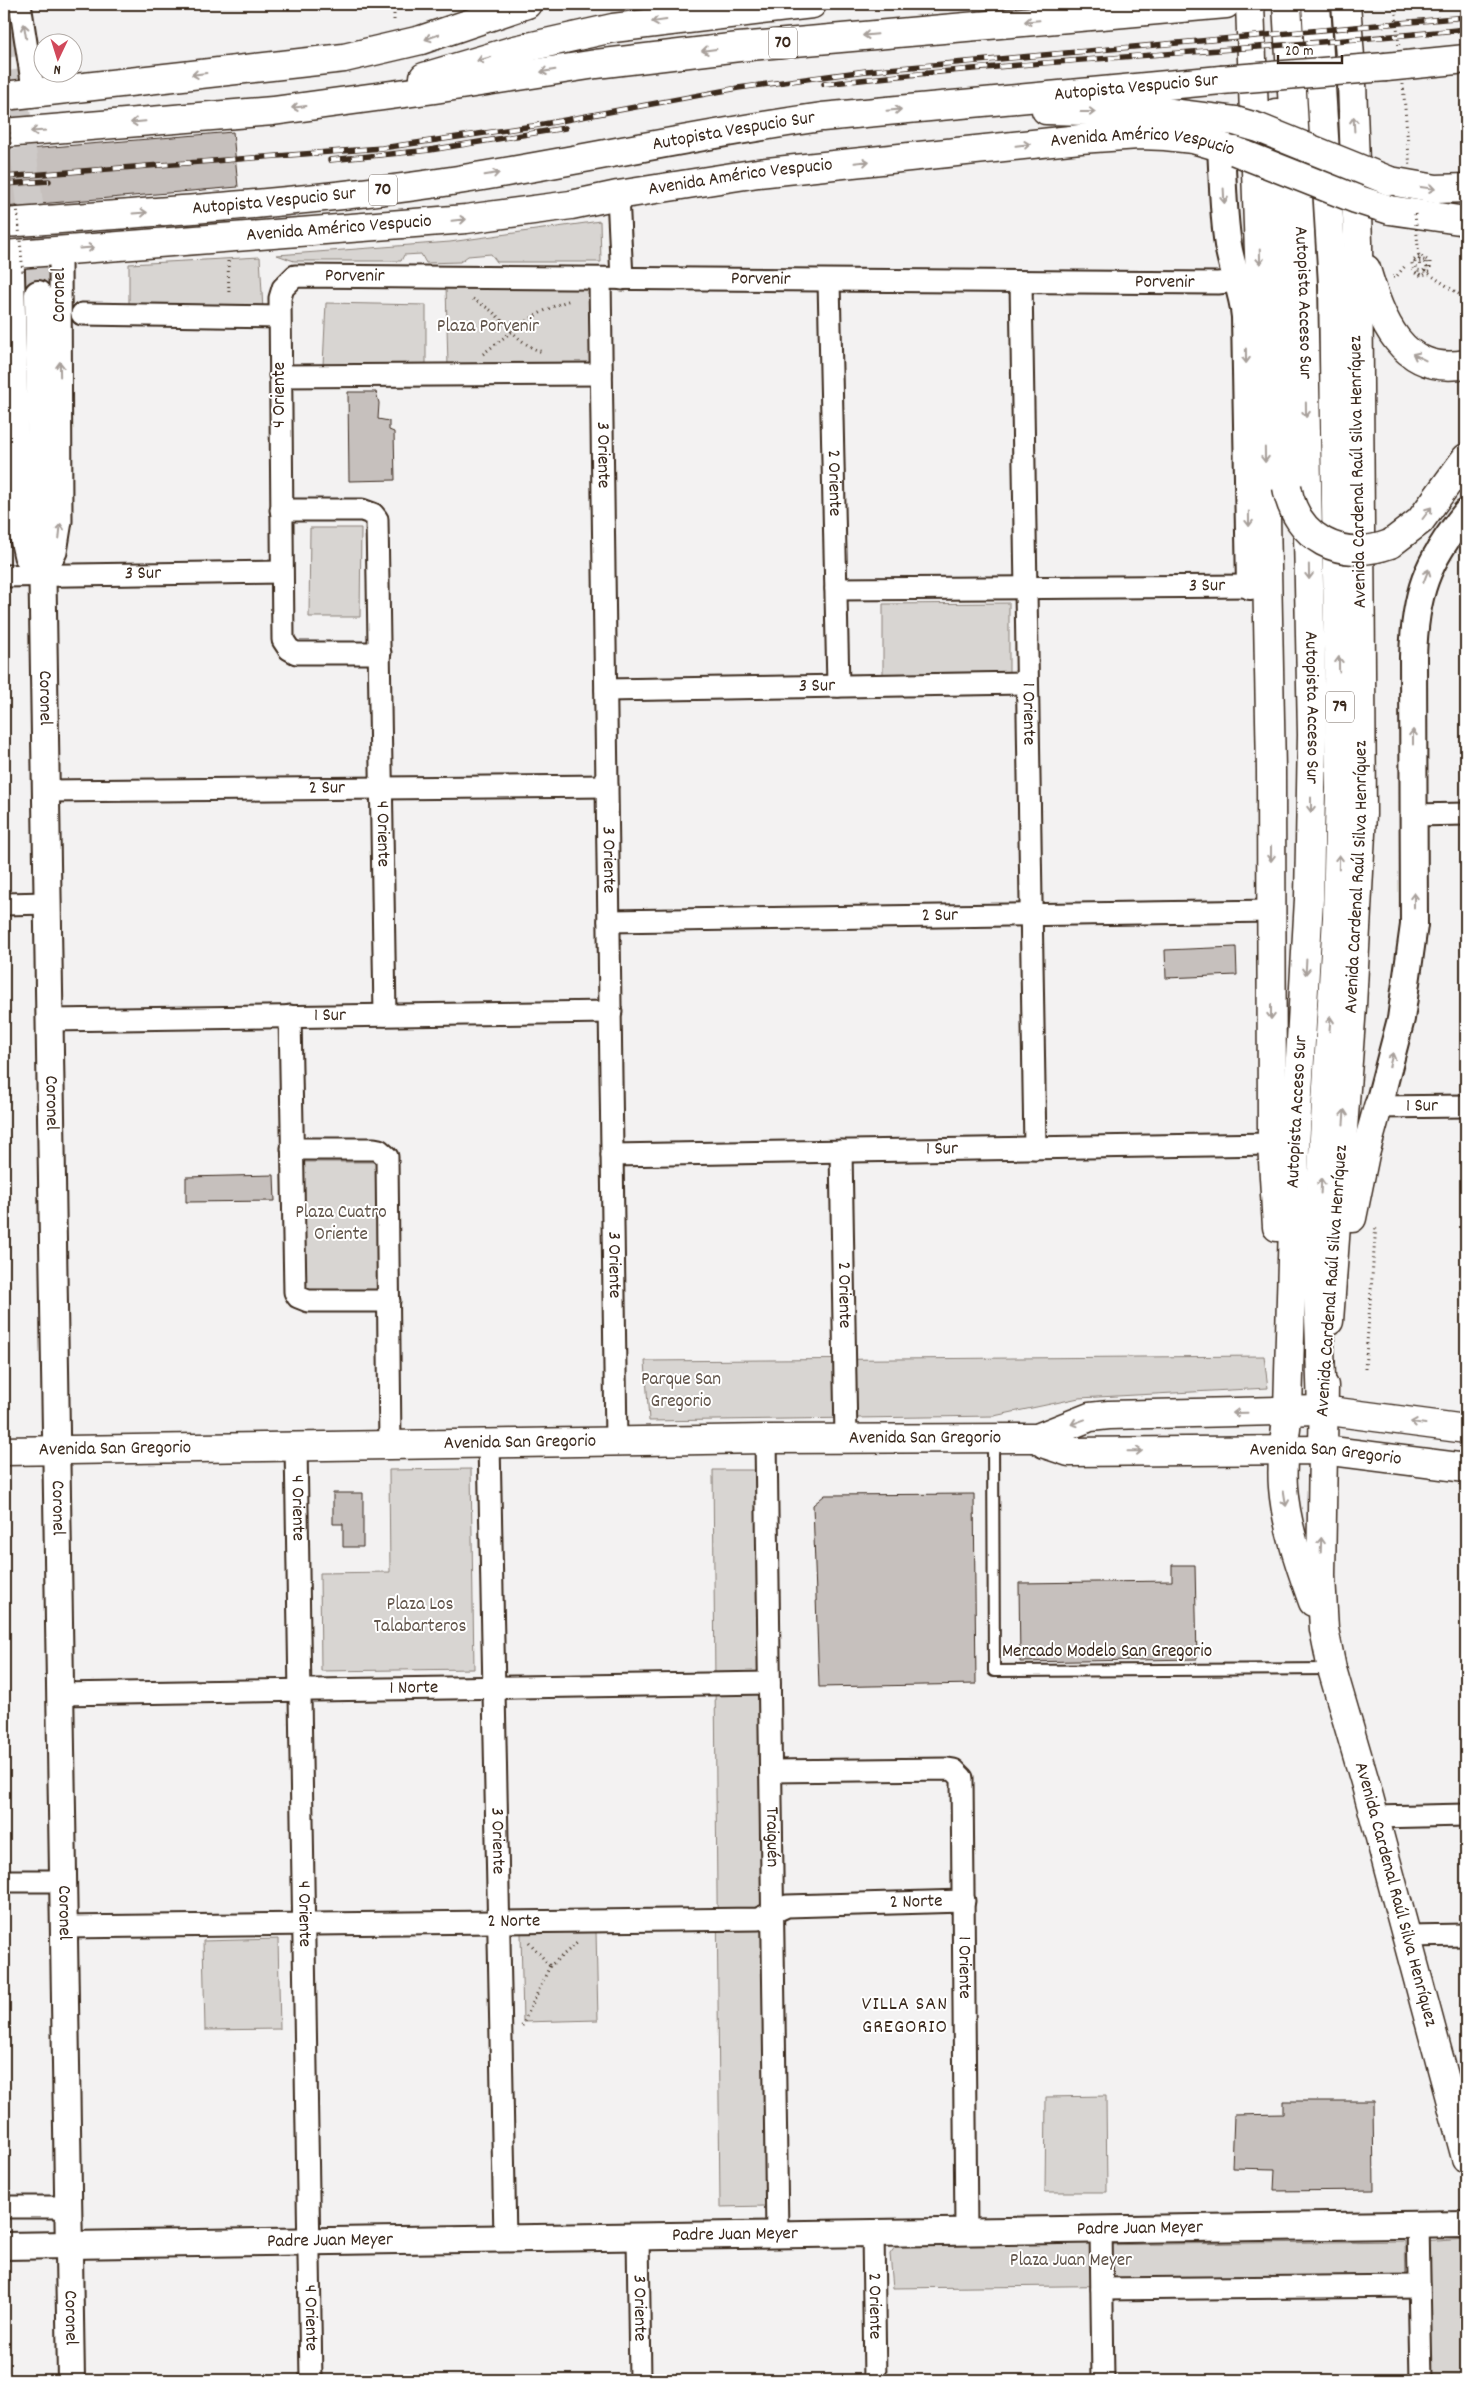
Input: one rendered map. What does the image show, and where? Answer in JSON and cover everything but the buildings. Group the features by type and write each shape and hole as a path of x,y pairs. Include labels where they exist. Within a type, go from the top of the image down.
{"main road":[{"path":"5,85 34,94 369,53 421,40 527,4"},
{"path":"348,101 473,62 572,36 659,21 812,4"},
{"name":"70","path":"7,141 273,111 596,64 739,46 1226,4"},
{"path":"1250,4 1264,364 1271,770 1272,1144 1281,1266 1290,1324"},
{"name":"Autopista Acceso Sur","path":"1316,4 1333,285 1340,779 1337,917 1320,1206 1318,1285 1322,1410"},
{"name":"Avenida Cardenal Raúl Silva Henríquez","path":"1346,4 1352,83 1358,242 1362,823 1352,1006 1322,1410 1324,1450 1321,1576 1324,1629 1332,1668 1407,1936 1457,2089 1466,2158"},
{"path":"1287,8 1278,88 1274,165 1287,487 1293,510 1299,520 1315,537 1327,544 1352,550 1378,548 1390,544 1420,521 1466,458"},
{"name":"Autopista Acceso Sur","path":"1287,8 1303,284 1312,735 1309,899 1295,1147 1288,1411"},
{"name":"Autopista Vespucio Sur","path":"10,214 248,205 394,189 521,169 759,126 988,101 1221,80 1396,68 1466,59"},
{"path":"988,101 1057,111 1171,113 1235,121 1436,189 1466,188"},
{"name":"Avenida Américo Vespucio","path":"19,269 60,250 466,219 571,205 618,195 758,173 1139,134 1193,139 1228,149 1402,211 1466,221"},
{"path":"1358,242 1380,311 1395,338 1404,349 1429,362 1442,366 1466,364"},
{"path":"1250,586 1255,666 1271,770"},
{"path":"1322,1410 1352,1215 1365,1154 1378,1107"},
{"name":"Avenida San Gregorio","path":"4,1451 766,1439 1037,1438 1090,1417 1322,1410 1466,1429"},
{"name":"Avenida Cardenal Raúl Silva Henríquez","path":"1288,1411 1283,1489 1289,1521 1304,1578 1324,1629"},
{"name":"Avenida San Gregorio","path":"1037,1438 1045,1444 1069,1452 1324,1450 1466,1468"}],"street":[{"path":"20,4 34,94"},
{"path":"1228,149 1226,230 1236,281 1242,294 1245,317 1250,586"},
{"path":"618,195 622,280"},
{"name":"Coronel","path":"43,576 56,552 61,521 60,250"},
{"path":"19,269 10,308 20,536 25,557 43,576"},
{"name":"Coronel","path":"19,269 43,576 71,2380"},
{"name":"Porvenir","path":"288,282 295,276 622,280 1218,283 1236,281"},
{"name":"3 Oriente","path":"600,279 616,1441"},
{"name":"2 Oriente","path":"830,281 838,686"},
{"name":"4 Oriente","path":"288,282 280,298 279,317 282,635 289,649 303,653 380,653"},
{"name":"1 Oriente","path":"1021,282 1035,1148"},
{"path":"82,314 279,317"},
{"path":"280,376 601,374"},
{"name":"4 Oriente","path":"281,510 362,510 373,514 378,526 385,1015"},
{"path":"1378,1107 1401,1020 1412,948 1414,902 1412,657 1416,608 1425,578 1435,556 1466,513"},
{"name":"3 Sur","path":"4,576 281,572"},
{"name":"3 Sur","path":"836,589 1250,586"},
{"name":"3 Sur","path":"606,690 1027,682"},
{"name":"2 Sur","path":"46,792 608,786"},
{"path":"1413,815 1466,814"},
{"path":"4,904 48,903"},
{"name":"2 Sur","path":"609,921 1272,911"},
{"name":"1 Sur","path":"50,1020 610,1012"},
{"path":"290,1016 295,1287 298,1297 308,1300 389,1301"},
{"name":"1 Sur","path":"1378,1107 1466,1106"},
{"name":"1 Sur","path":"612,1155 1272,1144"},
{"path":"292,1149 374,1149 384,1153 388,1162 390,1445"},
{"name":"2 Oriente","path":"841,1152 846,1438"},
{"name":"Traiguén","path":"766,1439 777,2234"},
{"name":"3 Oriente","path":"488,1443 505,2238"},
{"name":"4 Oriente","path":"296,1446 312,2380"},
{"name":"1 Norte","path":"59,1694 769,1683"},
{"name":"1 Oriente","path":"771,1771 954,1770 962,1778 966,2231"},
{"path":"1375,1817 1466,1815"},
{"path":"4,1881 62,1881"},
{"name":"2 Norte","path":"63,1928 758,1919 787,1906 964,1901"},
{"path":"1407,1936 1466,1935"},
{"path":"4,2207 68,2207"},
{"path":"1418,2224 1421,2380"},
{"name":"Padre Juan Meyer","path":"4,2246 1466,2224"},
{"path":"1101,2229 1103,2380"},
{"name":"2 Oriente","path":"874,2232 876,2380"},
{"name":"3 Oriente","path":"638,2236 640,2380"},
{"path":"1102,2289 1419,2286"}],"lane":[{"name":"Mercado Modelo San Gregorio","path":"993,1437 994,1670 1332,1668"}],"path":[{"path":"1395,4 1400,176"},
{"path":"4,55 5,85"},
{"path":"4,88 7,141"},
{"path":"1402,211 1420,268"},
{"path":"10,214 19,269"},
{"path":"228,256 229,317"},
{"path":"1415,273 1422,276 1430,271 1430,262 1420,256 1415,257 1412,267 1418,273 1426,272 1429,265 1423,259 1416,260 1415,266 1420,272 1425,271 1466,299"},
{"path":"1419,262 1427,265 1425,271"},
{"path":"468,296 492,312 511,332 533,349 548,353"},
{"path":"480,356 511,332 550,307 572,299 563,297"},
{"path":"525,1938 550,1966"},
{"path":"521,2029 550,1966 578,1942"}],"green space":[{"path":"600,221 601,262 497,262 491,254 468,256 460,262 426,263 421,254 404,255 401,261 294,261 277,255 450,242"},
{"path":"260,257 263,310 129,308 129,264"},
{"name":"Plaza Porvenir","path":"446,285 590,289 590,364 448,367"},
{"path":"326,303 426,305 426,367 323,365"},
{"path":"310,528 361,528 360,617 309,617"},
{"path":"1009,603 1009,675 883,676 883,604"},
{"name":"Plaza Cuatro Oriente","path":"300,1162 381,1162 379,1296 309,1296 302,1287"},
{"name":"Parque San Gregorio","path":"1264,1356 1268,1388 1079,1398 994,1416 649,1421 645,1361"},
{"name":"Plaza Los Talabarteros","path":"471,1469 474,1669 321,1671 320,1573 390,1572 389,1470"},
{"path":"713,1470 759,1470 766,2206 720,2207"},
{"path":"596,1931 598,2020 523,2022 521,1933"},
{"path":"278,1939 280,2029 205,2030 203,1941"},
{"path":"1106,2096 1107,2192 1045,2192 1046,2097"},
{"name":"Plaza Juan Meyer","path":"1085,2237 1090,2245 1405,2241 1406,2282 893,2288 890,2254 898,2243"},
{"path":"1466,2239 1466,2380 1425,2380 1423,2242"}],"tunnel":[{"path":"4,32 29,195 38,294"}],"railway":[{"path":"4,177 382,148 533,126 738,88 866,71 1466,17"},
{"path":"824,84 1065,61 1386,37 1466,29"},
{"path":"330,160 430,150 565,128"},
{"path":"4,184 49,181"}],"district":[{"name":"VILLA SAN GREGORIO","path":"905,2016"}]}
